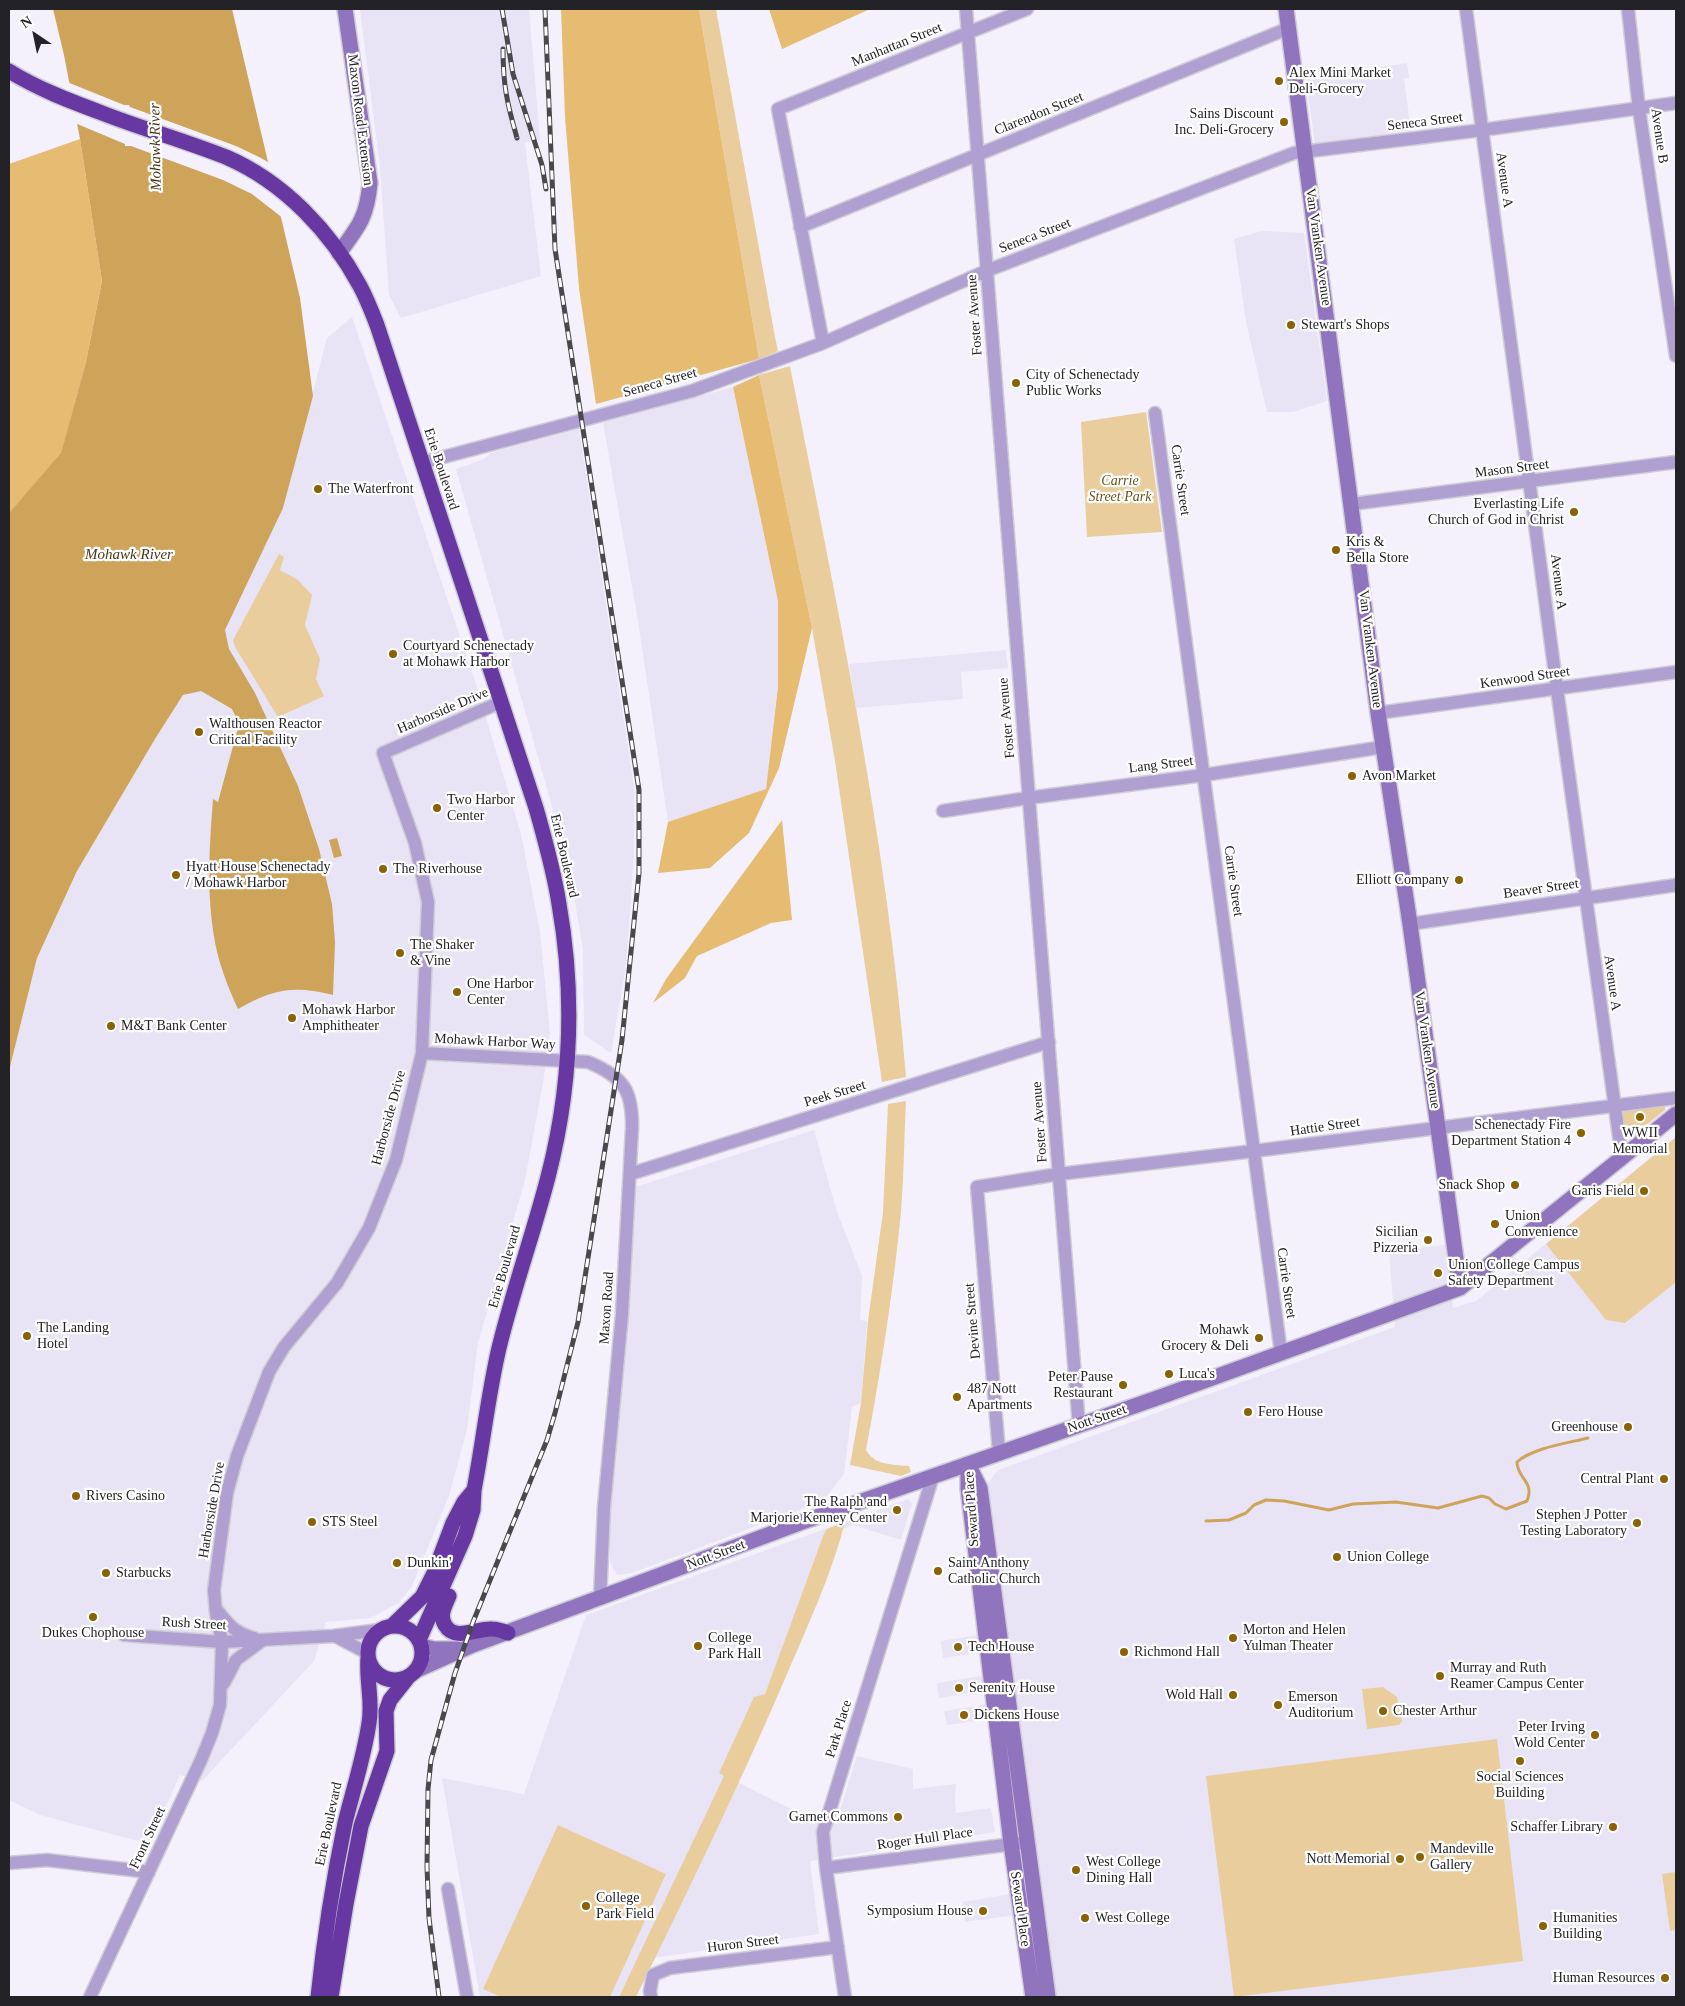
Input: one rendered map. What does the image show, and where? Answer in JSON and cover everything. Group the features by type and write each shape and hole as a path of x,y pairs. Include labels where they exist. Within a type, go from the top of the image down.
{"highway":[{"name":"Erie Boulevard","path":"9,71 27,82 125,122 228,158 264,178 292,200 335,247 361,287 377,325 536,808 559,903 568,980 567,1060 564,1094 548,1177 499,1347 474,1490 473,1510 466,1536 447,1576 421,1643"},
{"name":"Erie Boulevard","path":"385,1628 422,1597 434,1573 453,1522 464,1502 474,1490"},
{"path":"447,1576 452,1587 442,1613 444,1623 450,1631 456,1634 492,1629 508,1633"},
{"path":"331,1997 361,1826 387,1751 386,1711 390,1700 412,1674 422,1656 421,1643 408,1629 385,1628 369,1643 367,1656 374,1672 380,1677 395,1681 412,1674"},
{"name":"Erie Boulevard","path":"318,1997 330,1900 345,1823 369,1724 370,1693 367,1656"}],"street":[{"name":"Maxon Road Extension","path":"335,247 359,226 368,204 370,183 346,9"},
{"name":"Foster Avenue","path":"966,9 1079,1426"},
{"name":"Manhattan Street","path":"800,227 778,109 1027,9"},
{"name":"Van Vranken Avenue","path":"1286,9 1378,714 1410,924 1460,1288"},
{"name":"Avenue A","path":"1466,9 1585,898 1622,1158"},
{"name":"Avenue B","path":"1628,9 1639,109 1676,356"},
{"name":"Clarendon Street","path":"800,227 1289,28"},
{"name":"Seneca Street","path":"421,463 692,391 823,343 986,271 1294,153 1482,130 1676,103"},
{"path":"800,227 823,343"},
{"name":"Carrie Street","path":"1155,413 1281,1353"},
{"name":"Mason Street","path":"1352,504 1676,462"},
{"name":"Kenwood Street","path":"1378,714 1676,672"},
{"name":"Harborside Drive","path":"222,1642 215,1608 214,1590 227,1493 237,1456 269,1372 284,1347 337,1283 369,1228 396,1160 422,1053 428,902 415,843 383,753 501,702"},
{"name":"Lang Street","path":"942,811 1204,775 1383,747"},
{"name":"Beaver Street","path":"1410,924 1676,885"},
{"name":"Peek Street","path":"630,1174 1049,1042"},
{"name":"Mohawk Harbor Way","path":"422,1053 567,1060"},
{"name":"Maxon Road","path":"567,1060 588,1062 607,1070 627,1091 632,1110 622,1314 604,1507 600,1599"},
{"name":"Hattie Street","path":"977,1187 1060,1174 1676,1098"},
{"name":"Nott Street","path":"421,1643 453,1651 473,1645 805,1521 1079,1426 1460,1288 1676,1114"},
{"name":"Devine Street","path":"977,1187 999,1453"},
{"name":"Seward Place","path":"968,1464 980,1488 1048,1997"},
{"name":"Seward Place","path":"968,1464 968,1488 1010,1843 1032,1997"},
{"name":"Park Place","path":"845,1997 826,1868 823,1832 933,1476"},
{"name":"Rush Street","path":"215,1608 229,1625 242,1635 263,1640"},
{"name":"Rush Street","path":"124,1636 222,1642 335,1636 385,1628"},
{"path":"335,1636 367,1656"},
{"name":"Front Street","path":"221,1689 236,1660 263,1640"},
{"name":"Front Street","path":"90,1997 212,1734 220,1705 222,1642"},
{"name":"Nott Street","path":"412,1674 473,1645"},
{"name":"Roger Hull Place","path":"826,1868 1028,1842"},
{"path":"9,1863 47,1860 149,1872"},
{"path":"448,1889 467,1997"},
{"name":"Huron Street","path":"651,1997 650,1991 654,1975 670,1968 838,1947"}],"shaded area":[{"path":"360,9 529,9 540,140 525,143 541,276 401,318 389,295 380,167"},
{"path":"561,9 699,9 759,359 596,404 579,288 565,117"},
{"path":"769,9 870,9 782,49"},
{"path":"1407,63 1409,78 1404,79 1411,130 1315,144 1306,78"},
{"path":"80,139 102,281 86,362 61,454 9,513 9,164"},
{"path":"1262,231 1304,233 1327,401 1293,412 1267,412 1246,322 1234,239"},
{"path":"352,317 475,681 521,834 540,932 550,1033 525,1180 478,1343 467,1429 449,1496 412,1586 399,1603 370,1618 326,1622 314,1661 202,1781 180,1775 149,1844 40,1815 9,1800 9,1071 37,958 77,871 155,739 189,686 283,508 327,338"},
{"path":"759,375 812,628 779,768 749,833 710,868 658,873 668,822 766,789 778,687 778,601 733,387"},
{"path":"733,387 778,601 778,687 766,789 668,822 638,621 603,423"},
{"path":"579,429 634,787 634,854 626,966 611,1053 584,1035 583,950 569,866 456,469 484,459 491,453"},
{"path":"1006,650 1008,668 961,672 963,699 856,708 849,664"},
{"path":"782,820 792,920 771,923 697,956 685,978 653,1003 666,979"},
{"path":"814,1130 836,1209 862,1276 860,1320 867,1321 861,1403 852,1407 844,1474 823,1501 632,1573 617,1575 610,1562 610,1516 635,1187"},
{"name":"Union College","path":"1676,1137 1676,1997 1056,1997 1045,1911 965,1922 962,1902 1042,1889 1018,1715 947,1725 944,1711 1016,1700 1014,1686 939,1698 937,1683 1013,1671 1009,1648 943,1658 941,1641 1007,1630 988,1483 998,1470 1395,1327 1389,1251 1445,1245 1453,1308 1476,1301"},
{"path":"908,1499 912,1503 901,1540 853,1525 823,1536 765,1694 719,1773 787,1807 836,1823 857,1756 913,1769 913,1789 956,1784 956,1813 991,1808 995,1832 810,1861 819,1934 638,1960 619,1997 480,1997 442,1778 524,1794 586,1615"}],"green space":[{"path":"699,9 716,9 778,351 759,359"},
{"path":"790,366 842,631 873,809 886,898 906,1077 882,1082 835,761 812,628 759,375"},
{"name":"Carrie Street Park","path":"1146,412 1162,532 1087,537 1081,422"},
{"path":"279,554 284,557 280,570 298,580 312,595 305,625 320,659 316,679 324,696 278,717 235,647 233,640"},
{"path":"906,1101 902,1198 898,1242 877,1391 866,1450 879,1462 909,1466 911,1472 901,1476 850,1465 861,1403 868,1321 883,1212 888,1104"},
{"path":"1661,1105 1665,1107 1665,1110 1634,1135 1630,1135 1624,1130 1621,1111"},
{"name":"Garis Field","path":"1676,1137 1676,1282 1625,1323 1606,1320 1546,1244"},
{"path":"845,1522 833,1563 809,1622 767,1721 712,1840 636,1997 619,1997 724,1776 719,1773 754,1697 765,1694 823,1536 827,1529"},
{"path":"1383,1687 1397,1697 1402,1721 1399,1725 1367,1729 1362,1689"},
{"path":"1497,1739 1523,1961 1234,1997 1206,1776"},
{"name":"College Park Field","path":"558,1825 666,1874 610,1997 501,1997 483,1989"},
{"path":"1676,1872 1676,1930 1670,1931 1662,1874"}],"water":[{"name":"Mohawk River","path":"53,9 232,9 300,298 313,396 283,508 225,630 229,649 255,693 298,786 319,849 332,904 335,942 333,995 306,990 284,991 262,997 238,1009 224,975 215,943 209,881 213,799 218,802 239,724 232,709 201,691 183,695 77,871 37,958 9,1071 9,513 61,453 86,362 102,281 80,139"},
{"path":"337,838 342,856 334,858 329,840"}],"pier":[{"path":"67,82 236,146 271,164 284,219 252,194 223,180 131,146 125,146 125,144 75,123"}],"waterway":[{"path":"1206,1521 1229,1520 1246,1513 1254,1505 1266,1500 1284,1501 1329,1510 1353,1504 1396,1502 1438,1508 1482,1496 1489,1498 1495,1504 1506,1509 1527,1501 1529,1494 1529,1489 1518,1468 1517,1462 1532,1453 1588,1438"}],"railway":[{"path":"502,9 513,74 542,165 546,189"},
{"path":"439,1997 429,1918 427,1867 428,1789 431,1760 455,1673 473,1622 547,1440 578,1322 622,1040 639,873 639,790 555,249 545,9"},
{"path":"503,49 506,94 517,138"}],"place":[{"name":"Alex Mini Market Deli-Grocery","path":"1279,81"},
{"name":"Sains Discount Inc. Deli-Grocery","path":"1284,122"},
{"name":"Stewart's Shops","path":"1291,325"},
{"name":"City of Schenectady Public Works","path":"1016,383"},
{"name":"The Waterfront","path":"318,489"},
{"name":"Everlasting Life Church of God in Christ","path":"1574,512"},
{"name":"Kris & Bella Store","path":"1336,550"},
{"name":"Courtyard Schenectady at Mohawk Harbor","path":"393,654"},
{"name":"Walthousen Reactor Critical Facility","path":"199,732"},
{"name":"Avon Market","path":"1352,776"},
{"name":"Two Harbor Center","path":"437,808"},
{"name":"The Riverhouse","path":"383,869"},
{"name":"Hyatt House Schenectady / Mohawk Harbor","path":"176,875"},
{"name":"Elliott Company","path":"1459,880"},
{"name":"The Shaker & Vine","path":"400,953"},
{"name":"One Harbor Center","path":"457,992"},
{"name":"Mohawk Harbor Amphitheater","path":"292,1018"},
{"name":"M&T Bank Center","path":"111,1026"},
{"name":"WWII Memorial","path":"1640,1117"},
{"name":"Schenectady Fire Department Station 4","path":"1581,1133"},
{"name":"Snack Shop","path":"1515,1185"},
{"name":"Garis Field","path":"1644,1191"},
{"name":"Union Convenience","path":"1495,1224"},
{"name":"Sicilian Pizzeria","path":"1428,1240"},
{"name":"Union College Campus Safety Department","path":"1438,1273"},
{"name":"The Landing Hotel","path":"27,1336"},
{"name":"Mohawk Grocery & Deli","path":"1259,1338"},
{"name":"Luca's","path":"1169,1374"},
{"name":"Peter Pause Restaurant","path":"1123,1385"},
{"name":"487 Nott Apartments","path":"957,1397"},
{"name":"Fero House","path":"1248,1412"},
{"name":"Greenhouse","path":"1628,1427"},
{"name":"Central Plant","path":"1664,1479"},
{"name":"Rivers Casino","path":"76,1496"},
{"name":"The Ralph and Marjorie Kenney Center","path":"897,1510"},
{"name":"STS Steel","path":"312,1522"},
{"name":"Stephen J Potter Testing Laboratory","path":"1637,1523"},
{"name":"Union College","path":"1337,1557"},
{"name":"Dunkin'","path":"397,1563"},
{"name":"Saint Anthony Catholic Church","path":"938,1571"},
{"name":"Starbucks","path":"106,1573"},
{"name":"Dukes Chophouse","path":"93,1617"},
{"name":"Morton and Helen Yulman Theater","path":"1233,1638"},
{"name":"College Park Hall","path":"698,1646"},
{"name":"Tech House","path":"958,1647"},
{"name":"Richmond Hall","path":"1124,1652"},
{"name":"Murray and Ruth Reamer Campus Center","path":"1440,1676"},
{"name":"Serenity House","path":"959,1688"},
{"name":"Wold Hall","path":"1233,1695"},
{"name":"Emerson Auditorium","path":"1278,1705"},
{"name":"Chester Arthur","path":"1383,1711"},
{"name":"Dickens House","path":"964,1715"},
{"name":"Peter Irving Wold Center","path":"1595,1735"},
{"name":"Social Sciences Building","path":"1520,1761"},
{"name":"Garnet Commons","path":"898,1817"},
{"name":"Schaffer Library","path":"1613,1827"},
{"name":"Mandeville Gallery","path":"1420,1857"},
{"name":"Nott Memorial","path":"1400,1859"},
{"name":"West College Dining Hall","path":"1076,1870"},
{"name":"College Park Field","path":"586,1906"},
{"name":"Symposium House","path":"983,1911"},
{"name":"West College","path":"1085,1918"},
{"name":"Humanities Building","path":"1543,1926"},
{"name":"Human Resources","path":"1665,1978"}]}
